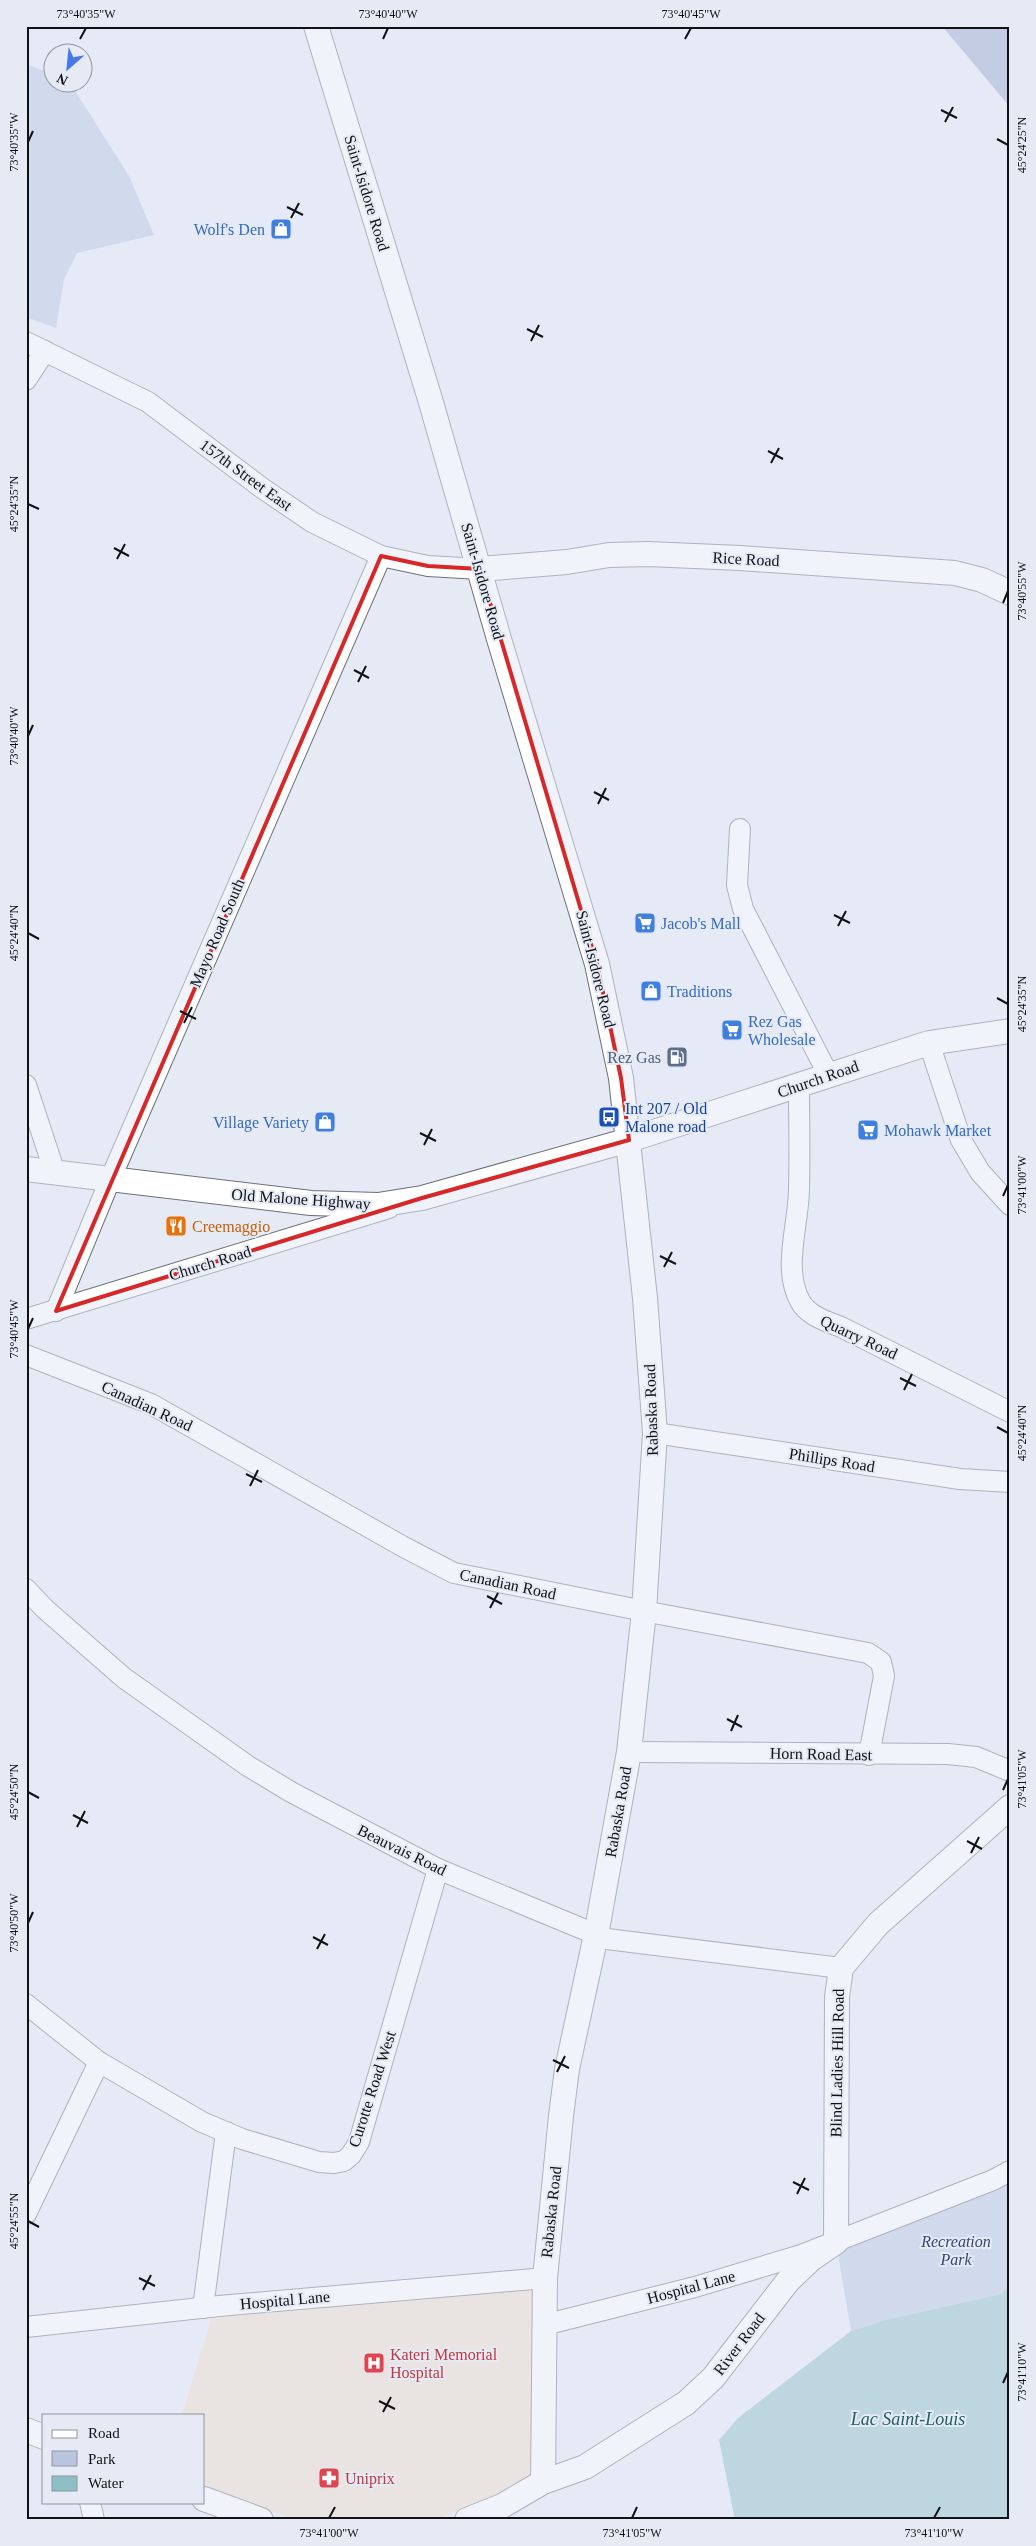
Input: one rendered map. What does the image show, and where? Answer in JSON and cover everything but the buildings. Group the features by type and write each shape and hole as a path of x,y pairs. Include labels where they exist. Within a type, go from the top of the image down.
{"street":[{"name":"Saint-Isidore Road","path":"316,26 597,964 621,1078 629,1140"},
{"name":"157th Street East","path":"26,342 148,402 262,488 312,522 380,556 428,566 480,569"},
{"path":"26,380 45,351"},
{"name":"Rice Road","path":"480,569 567,562 609,555 740,558 955,573 982,580 1010,593"},
{"name":"Mayo Road South","path":"56,1311 110,1180 380,556"},
{"path":"740,829 737,885 743,909 828,1074"},
{"name":"Church Road","path":"629,1140 828,1074 930,1043 1010,1031"},
{"path":"930,1043 961,1140 980,1172 1010,1206"},
{"path":"26,1085 55,1173"},
{"name":"Quarry Road","path":"799,1085 799,1190 792,1260 793,1285 801,1303 817,1318 858,1335 1010,1412"},
{"name":"Old Malone Highway","path":"26,1170 310,1203 378,1205 422,1198 629,1140"},
{"name":"Rabaska Road","path":"543,2482 545,2278 567,2069 596,1935 629,1752 644,1611 655,1433 629,1140"},
{"name":"Church Road","path":"26,1320 422,1198"},
{"name":"Canadian Road","path":"26,1355 151,1404 402,1546 454,1573 644,1611 868,1652 881,1662 884,1676 869,1755"},
{"name":"Phillips Road","path":"655,1433 960,1479 1010,1482"},
{"name":"Beauvais Road","path":"26,1589 45,1609 124,1678 248,1766 346,1822 438,1869 596,1935 667,1947 789,1960 841,1968"},
{"name":"Horn Road East","path":"629,1752 967,1756 976,1757 1010,1771"},
{"name":"Blind Ladies Hill Road","path":"836,2242 837,1997 841,1968 878,1924 1010,1807"},
{"name":"Curotte Road West","path":"26,2004 99,2062 202,2122 226,2132 319,2162 334,2163 344,2161 351,2155 359,2142 438,1869"},
{"path":"26,2214 99,2062"},
{"path":"203,2308 226,2132"},
{"name":"River Road","path":"467,2520 502,2506 543,2482 585,2467 666,2418 700,2392 713,2378 788,2281 811,2259 836,2242 993,2180 1010,2171"},
{"name":"Hospital Lane","path":"544,2325 695,2286 792,2258 836,2242"},
{"name":"Hospital Lane","path":"26,2327 203,2308 545,2278"},
{"path":"26,2430 42,2437"},
{"path":"205,2499 261,2520"},
{"path":"90,2504 94,2520"}],"highlighted area":[{"path":"381,556 428,566 480,569 597,964 621,1078 629,1140 422,1198 56,1311"}],"shaded area":[{"path":"942,26 1010,26 1010,107"},
{"name":"Kateri Memorial Hospital","path":"547,2278 557,2475 435,2520 304,2520 282,2515 205,2489 205,2414 182,2414 213,2312"}],"green space":[{"path":"26,64 42,70 42,92 76,92 129,176 154,235 77,253 64,279 56,328 26,317"},
{"name":"Recreation Park","path":"1010,2171 1010,2284 1001,2294 889,2319 851,2331 836,2242"}],"water":[{"name":"Lac Saint-Louis","path":"1010,2284 1010,2520 735,2520 719,2440 738,2418 851,2331 889,2319 1001,2294"}],"place":[{"name":"Wolf's Den","path":"281,229"},
{"name":"Jacob's Mall","path":"645,923"},
{"name":"Traditions","path":"651,991"},
{"name":"Rez Gas Wholesale","path":"732,1030"},
{"name":"Rez Gas","path":"677,1057"},
{"name":"Int 207 / Old Malone road","path":"609,1117"},
{"name":"Village Variety","path":"325,1122"},
{"name":"Mohawk Market","path":"868,1130"},
{"name":"Creemaggio","path":"176,1226"},
{"name":"Kateri Memorial Hospital","path":"374,2363"},
{"name":"Uniprix","path":"329,2478"}]}
